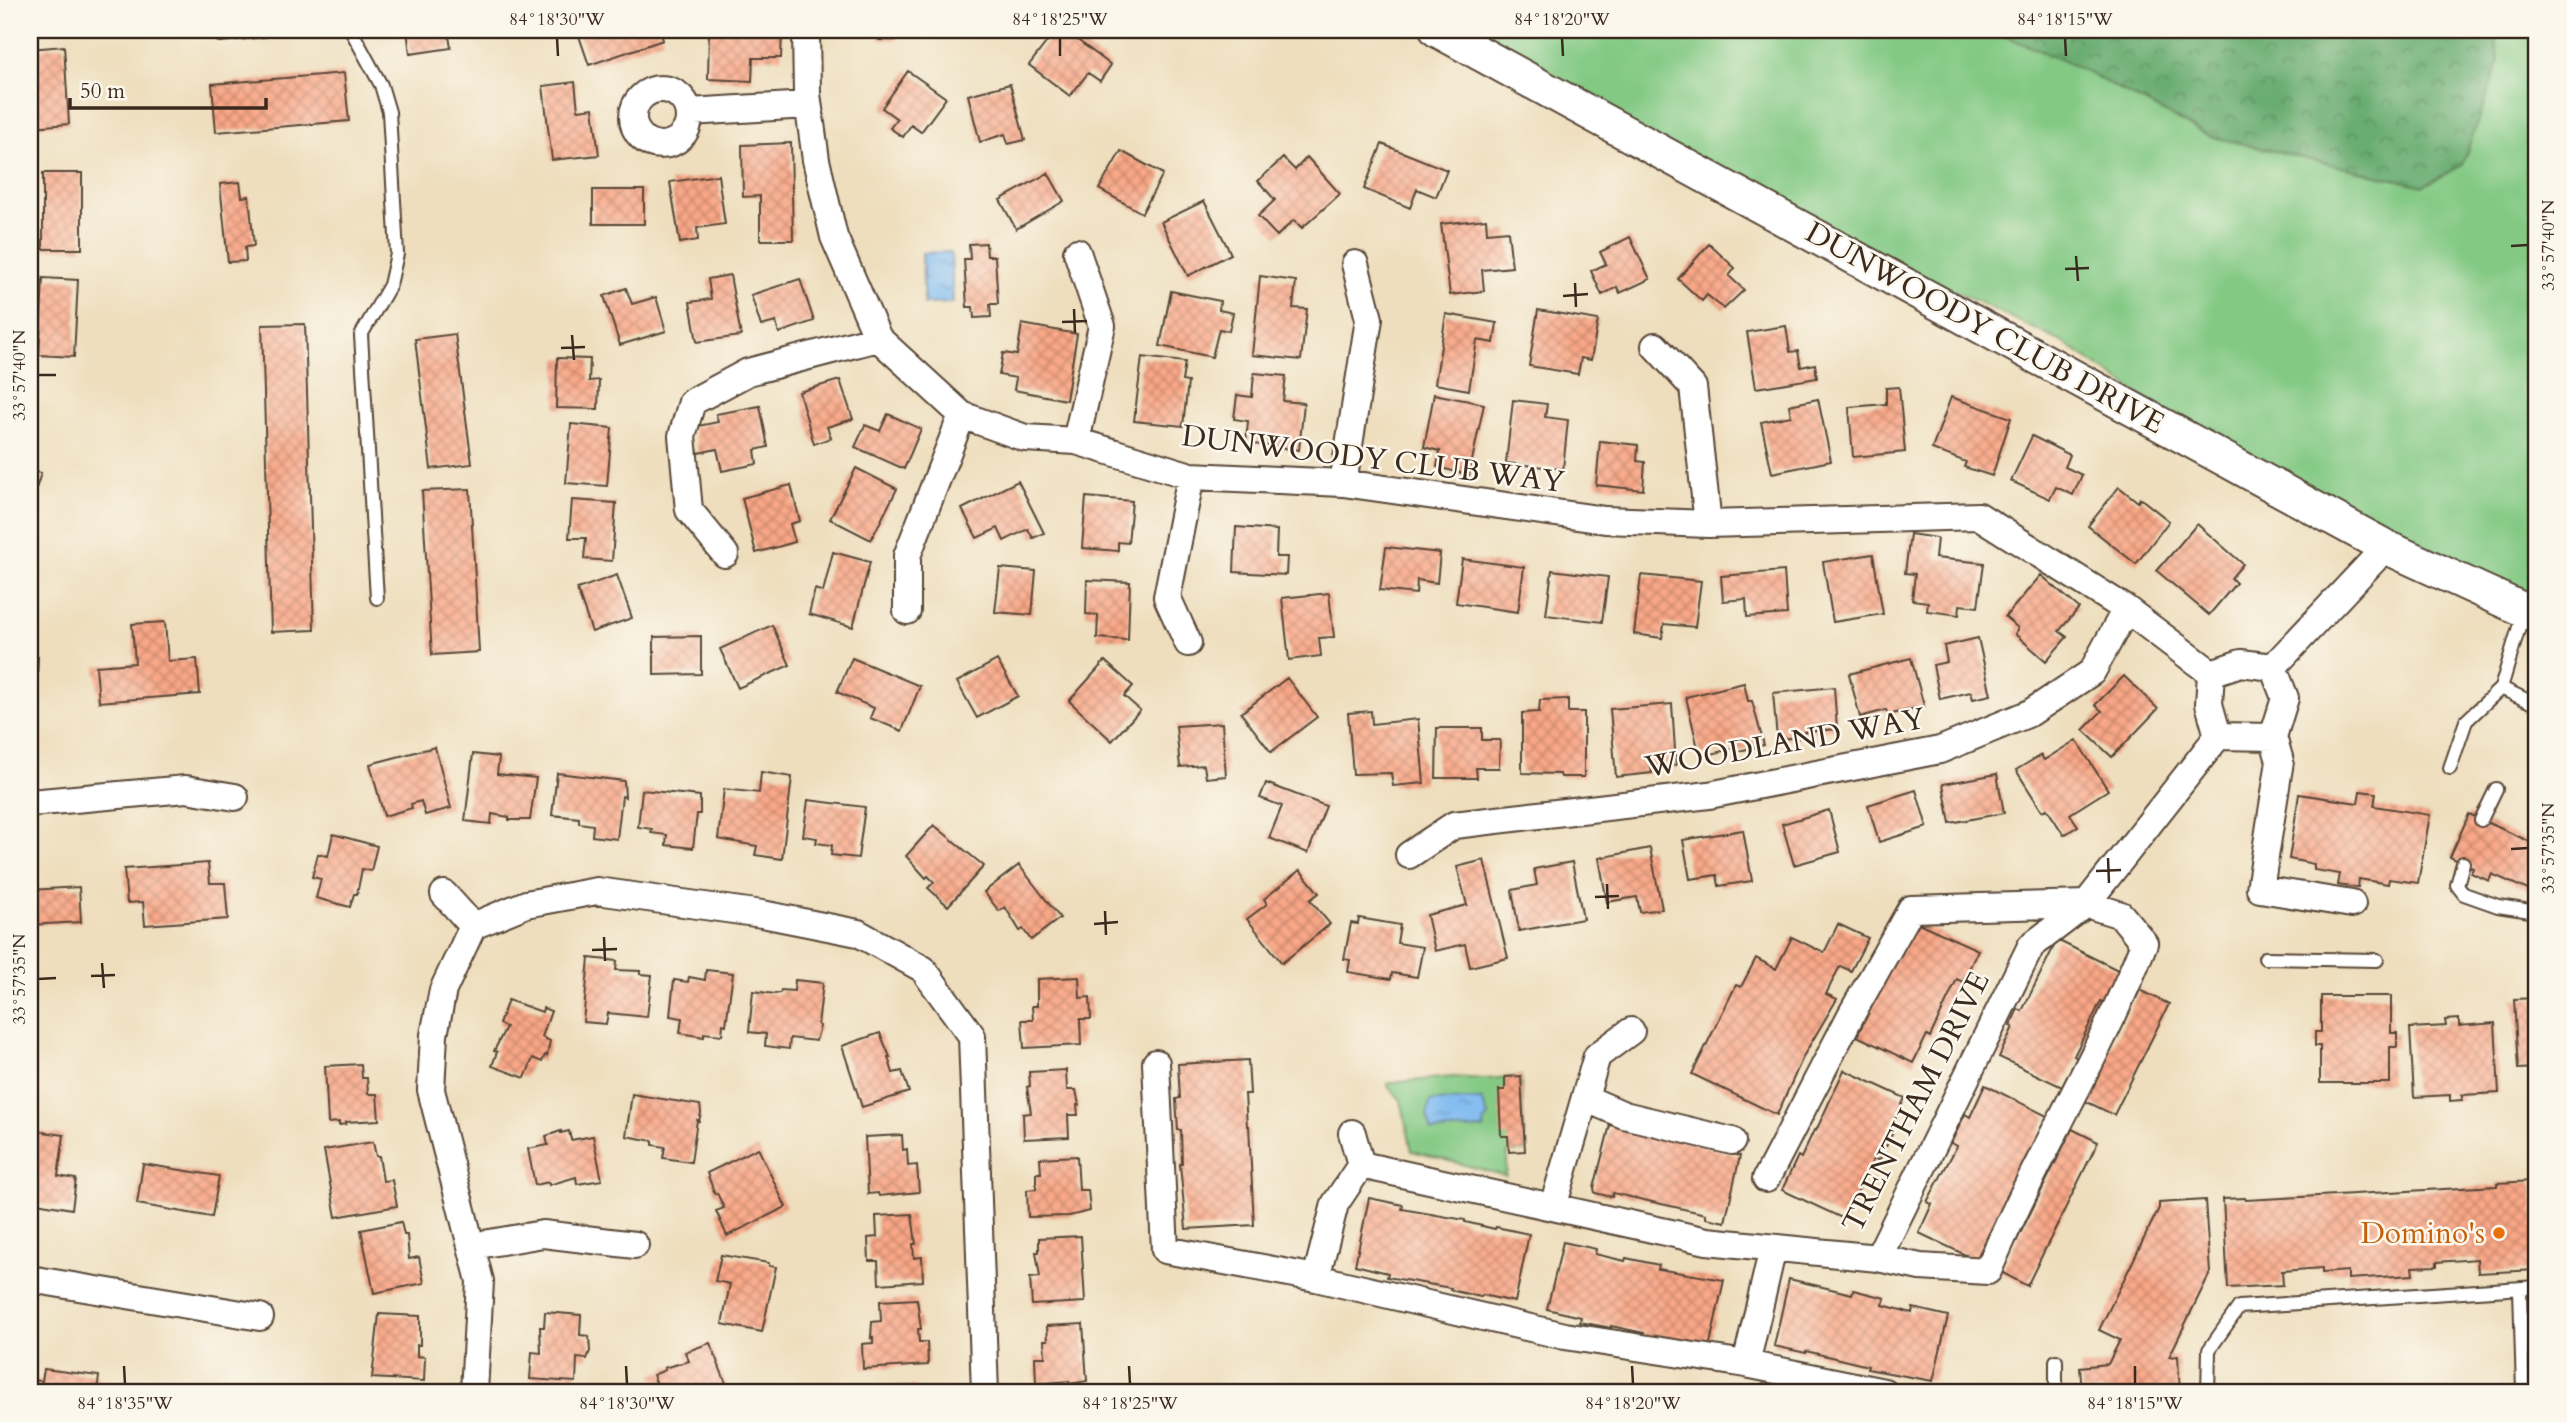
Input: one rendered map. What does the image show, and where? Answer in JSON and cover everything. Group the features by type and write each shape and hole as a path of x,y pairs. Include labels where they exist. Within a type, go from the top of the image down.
{"street":[{"name":"DUNWOODY CLUB WAY","path":"806,30 808,105 816,160 834,237 878,338 962,415 1025,438 1076,441 1191,476 1343,483 1605,520 1708,524 1979,516 2126,609 2211,673"},
{"name":"DUNWOODY CLUB DRIVE","path":"1437,30 2386,547 2530,613"},
{"path":"689,112 808,105"},
{"path":"1076,441 1102,326 1077,252"},
{"path":"1343,483 1369,319 1355,264"},
{"path":"725,554 690,510 682,436 692,402 748,372 878,338"},
{"path":"1655,346 1693,387 1708,524"},
{"path":"907,611 907,556 962,415"},
{"path":"1188,643 1167,597 1191,476"},
{"path":"2273,667 2386,547"},
{"name":"WOODLAND WAY","path":"1409,855 1454,825 1709,795 1940,750 2030,713 2092,672 2126,609"},
{"path":"2273,667 2241,663 2211,673 2209,704 2218,736 2273,737"},
{"path":"2273,667 2285,698 2273,737 2280,761 2260,889 2352,904"},
{"name":"TRENTHAM DRIVE","path":"1360,1166 1707,1241 1878,1258 2031,946 2086,904 2218,736"},
{"path":"30,803 186,789 235,797"},
{"path":"474,1392 480,1281 431,1090 434,1035 443,990 473,926 526,904 597,891 762,914 858,933 923,969 972,1036 985,1392"},
{"path":"444,894 473,926"},
{"path":"1766,1180 1851,1015 1911,909 2086,904 2121,915 2144,943 2122,1000 2008,1224 1988,1271 1920,1267 1878,1258"},
{"path":"1553,1207 1597,1056 1631,1031"},
{"path":"1156,1063 1165,1250 1316,1278 1565,1336 1746,1364 1884,1392"},
{"path":"1585,1098 1624,1115 1732,1141"},
{"path":"1316,1278 1335,1204 1360,1166 1352,1133"},
{"path":"472,1246 543,1234 635,1245"},
{"path":"1746,1364 1773,1248"},
{"path":"30,1279 260,1317"}],"lane":[{"path":"220,36 264,30"},
{"path":"351,30 381,85 389,112 397,254 390,285 361,335 377,598"},
{"path":"2449,768 2466,720 2501,688 2530,613"},
{"path":"2501,688 2537,705"},
{"path":"2481,820 2496,789"},
{"path":"2463,863 2457,885 2464,894 2498,906 2537,912"},
{"path":"2265,958 2377,960"},
{"path":"2208,1392 2209,1350 2239,1307 2537,1287"},
{"path":"2519,1289 2523,1392"},
{"path":"2056,1362 2056,1392"}],"green space":[{"path":"1439,30 2537,30 2537,615 2367,549 2064,343 1642,142"},
{"path":"1991,30 2493,30 2499,62 2462,165 2423,186 2209,136 2073,65"},
{"path":"1521,1076 1525,1151 1508,1152 1506,1176 1412,1151 1401,1100 1387,1083 1452,1077 1486,1079"}],"water":[{"path":"951,252 953,303 924,304 922,253"},
{"path":"1482,1100 1488,1116 1484,1129 1432,1131 1427,1116 1430,1101"}],"building":[{"path":"407,30 448,30 451,48 410,54"},
{"path":"577,30 660,30 663,40 589,65"},
{"path":"709,30 782,30 781,58 753,58 752,81 708,79"},
{"path":"879,30 896,30 897,40 879,40"},
{"path":"1056,30 1064,30 1111,65 1100,81 1088,73 1070,96 1029,65"},
{"path":"64,46 69,124 32,127 30,49"},
{"path":"908,71 946,98 921,132 911,125 903,137 890,128 897,119 882,108"},
{"path":"344,73 349,121 216,132 212,84"},
{"path":"575,82 578,110 593,108 599,155 552,160 543,86"},
{"path":"1010,84 1025,140 1008,144 1005,134 980,142 968,95"},
{"path":"791,143 793,240 760,240 760,196 743,197 742,145"},
{"path":"1382,144 1447,170 1436,197 1417,189 1410,208 1364,189"},
{"path":"1121,151 1163,174 1142,213 1099,189"},
{"path":"1307,157 1340,194 1302,228 1294,220 1277,236 1258,216 1275,200 1258,181 1283,158 1295,170"},
{"path":"43,173 82,173 82,249 43,249"},
{"path":"1048,173 1064,201 1016,229 1000,200"},
{"path":"718,175 725,224 697,228 698,240 680,243 670,182"},
{"path":"240,182 242,197 249,196 254,246 245,247 246,261 228,262 220,184"},
{"path":"593,190 644,190 644,224 593,224"},
{"path":"1204,201 1231,254 1188,276 1161,222"},
{"path":"1486,219 1487,233 1508,231 1512,267 1482,270 1484,291 1450,295 1441,224"},
{"path":"1630,237 1650,279 1620,293 1617,287 1602,295 1591,271 1606,264 1600,252"},
{"path":"986,243 987,256 995,256 998,304 990,304 991,317 974,318 973,307 967,307 964,259 970,259 969,244"},
{"path":"1709,244 1735,268 1729,276 1744,290 1724,309 1707,295 1702,301 1678,279"},
{"path":"730,275 741,336 697,342 690,302 711,299 708,279"},
{"path":"1260,276 1296,281 1293,308 1307,309 1301,360 1252,355"},
{"path":"43,278 78,280 74,357 39,355"},
{"path":"800,279 814,321 779,333 776,322 761,326 751,295"},
{"path":"626,288 632,304 656,297 666,331 620,345 604,296"},
{"path":"1171,291 1220,301 1219,310 1233,313 1229,331 1219,329 1212,357 1160,346"},
{"path":"1538,310 1598,320 1591,360 1581,358 1578,374 1529,366"},
{"path":"1446,314 1497,323 1494,343 1477,340 1469,390 1435,384"},
{"path":"305,324 314,630 271,632 262,325"},
{"path":"1022,324 1077,334 1066,400 1014,390 1016,378 999,375 1003,353 1017,355"},
{"path":"1786,326 1790,352 1798,351 1801,367 1815,364 1817,378 1756,388 1747,332"},
{"path":"455,334 472,464 431,469 415,339"},
{"path":"1142,357 1185,362 1182,381 1188,382 1183,426 1134,421"},
{"path":"557,358 590,359 589,381 599,380 598,409 556,408"},
{"path":"1254,373 1286,376 1283,401 1304,403 1299,450 1246,443 1248,421 1234,419 1237,395 1252,397"},
{"path":"840,380 853,419 827,427 831,438 814,444 799,392"},
{"path":"1899,387 1905,452 1853,457 1849,407 1886,404 1886,388"},
{"path":"1434,394 1484,404 1469,475 1437,467 1440,451 1424,447"},
{"path":"1951,397 2011,418 1992,476 1964,467 1966,462 1932,449"},
{"path":"1818,399 1831,461 1772,473 1761,422 1791,416 1789,405"},
{"path":"1513,400 1547,404 1545,417 1568,420 1563,469 1506,463"},
{"path":"760,406 768,447 755,450 757,464 722,471 717,449 698,453 693,427 718,422 716,414"},
{"path":"888,414 921,429 904,469 855,447 865,425 880,431"},
{"path":"571,424 612,428 607,486 566,483"},
{"path":"2032,436 2070,455 2065,467 2082,475 2073,495 2056,487 2050,499 2011,481"},
{"path":"1600,441 1638,445 1637,461 1645,462 1643,490 1596,485"},
{"path":"856,468 897,489 871,540 830,519"},
{"path":"30,470 41,473 30,508"},
{"path":"1018,481 1044,533 1033,538 1028,529 1004,541 998,528 977,538 962,509"},
{"path":"791,485 800,521 790,524 795,542 756,553 742,498"},
{"path":"2119,487 2138,502 2140,498 2169,521 2136,564 2088,526"},
{"path":"470,489 479,652 432,655 422,491"},
{"path":"1086,497 1132,501 1128,543 1118,542 1118,551 1082,548"},
{"path":"572,500 616,503 612,561 584,559 586,538 569,538"},
{"path":"2197,524 2243,564 2231,578 2236,583 2209,615 2157,571"},
{"path":"1236,527 1277,530 1276,557 1287,557 1286,575 1234,572"},
{"path":"1910,534 1937,538 1935,558 1984,563 1978,607 1960,605 1959,615 1927,611 1928,602 1912,600 1915,574 1905,573"},
{"path":"1386,547 1440,553 1437,583 1417,580 1416,594 1380,590"},
{"path":"833,552 870,562 853,627 809,614 815,589 823,592"},
{"path":"1873,554 1883,614 1833,622 1823,562"},
{"path":"1462,559 1524,567 1518,612 1456,603"},
{"path":"1000,568 1036,571 1032,615 995,612"},
{"path":"1552,570 1608,577 1602,622 1546,615"},
{"path":"1784,571 1787,614 1747,617 1746,599 1723,601 1721,576"},
{"path":"617,575 632,618 592,632 577,589"},
{"path":"1641,575 1701,581 1695,627 1664,624 1662,638 1634,634"},
{"path":"2041,575 2079,608 2059,631 2067,637 2046,661 2015,634 2018,628 2005,617"},
{"path":"1087,580 1130,582 1128,640 1097,638 1098,615 1086,614"},
{"path":"1329,593 1334,637 1319,638 1321,656 1289,660 1282,598"},
{"path":"165,622 168,661 197,659 200,694 99,702 96,666 135,663 132,624"},
{"path":"772,625 790,665 738,688 720,649"},
{"path":"701,636 701,674 654,675 654,637"},
{"path":"1978,638 1991,695 1973,699 1971,692 1940,699 1933,665 1947,662 1944,646"},
{"path":"30,657 38,657 35,715 30,715"},
{"path":"852,658 920,686 902,731 870,718 874,708 837,692"},
{"path":"1911,658 1924,706 1888,715 1886,710 1860,717 1849,674"},
{"path":"997,660 1018,696 977,718 957,682"},
{"path":"1105,661 1133,686 1124,696 1140,710 1112,741 1069,701"},
{"path":"2124,676 2158,709 2112,757 2083,730 2102,711 2095,705"},
{"path":"1287,678 1317,717 1271,752 1241,713"},
{"path":"1744,683 1764,745 1735,752 1734,748 1700,757 1686,697"},
{"path":"1834,687 1837,729 1804,732 1804,737 1777,739 1773,693"},
{"path":"1568,699 1568,712 1584,712 1584,777 1522,773 1522,713 1539,712 1540,700"},
{"path":"1672,704 1676,765 1651,767 1652,773 1616,777 1610,709"},
{"path":"1371,711 1372,724 1418,719 1424,783 1393,786 1391,773 1353,774 1348,713"},
{"path":"1222,723 1226,776 1206,778 1204,765 1180,767 1176,726"},
{"path":"1437,728 1482,728 1482,740 1500,740 1499,768 1476,768 1477,778 1436,778"},
{"path":"2076,740 2108,790 2070,814 2078,826 2064,835 2047,809 2042,811 2016,770 2041,755 2044,760"},
{"path":"435,747 451,808 425,815 421,801 411,804 412,808 384,816 370,764"},
{"path":"473,754 499,757 497,774 536,778 530,820 509,820 509,817 492,814 491,824 465,821"},
{"path":"761,772 792,777 782,859 755,855 757,846 718,839 724,789 759,793"},
{"path":"557,773 624,781 625,797 622,796 617,839 592,836 593,825 579,823 579,818 552,815"},
{"path":"1997,774 2004,813 1950,823 1943,784"},
{"path":"1266,783 1326,806 1308,853 1269,838 1282,806 1260,798"},
{"path":"642,790 700,796 700,814 697,814 693,848 666,845 667,835 651,833 652,829 638,827"},
{"path":"1916,790 1927,827 1879,842 1868,805"},
{"path":"2360,791 2376,793 2374,806 2430,815 2418,883 2389,879 2388,884 2359,879 2358,888 2338,885 2340,874 2314,870 2314,864 2289,859 2299,794 2358,803"},
{"path":"808,800 865,807 858,858 831,855 832,845 816,843 817,838 803,836"},
{"path":"1829,810 1840,852 1794,865 1782,824"},
{"path":"2469,814 2537,845 2537,894 2492,874 2489,881 2471,873 2473,868 2450,857"},
{"path":"934,825 984,866 948,906 928,888 934,882 928,876 926,878 906,856"},
{"path":"1743,830 1752,881 1719,886 1717,875 1690,879 1683,840"},
{"path":"333,834 377,846 371,871 362,869 357,894 354,894 350,907 316,898 321,879 312,877 318,854 328,856"},
{"path":"1650,848 1662,909 1640,912 1637,897 1607,902 1599,858"},
{"path":"1484,860 1508,958 1470,967 1465,944 1435,951 1427,915 1467,905 1457,867"},
{"path":"1572,862 1583,919 1519,931 1512,890 1537,885 1534,869"},
{"path":"208,863 210,883 225,883 228,919 145,925 143,902 127,903 124,869"},
{"path":"1019,865 1060,918 1031,940 1023,929 1020,931 1005,907 999,911 984,892"},
{"path":"1300,870 1319,893 1310,900 1330,924 1282,963 1247,919 1267,904 1264,899"},
{"path":"79,887 81,922 30,925 30,890"},
{"path":"1359,918 1400,925 1397,943 1423,947 1417,977 1392,973 1391,979 1348,972 1350,960 1344,959 1351,923 1358,924"},
{"path":"1916,922 1978,950 1963,982 1957,979 1930,1037 1927,1035 1913,1063 1857,1036 1871,1008 1869,1007 1899,951 1902,953"},
{"path":"1838,924 1868,938 1851,971 1840,966 1826,994 1837,999 1804,1055 1777,1115 1692,1074 1736,985 1741,987 1756,958 1776,969 1792,937 1824,953"},
{"path":"2057,940 2120,971 2104,1003 2101,1001 2062,1087 1999,1057 2018,1009 2022,1011"},
{"path":"589,958 617,961 616,970 640,971 640,974 652,975 647,1017 608,1013 606,1024 583,1022"},
{"path":"706,970 733,973 726,1025 723,1024 722,1035 704,1033 704,1037 680,1033 682,1018 670,1016 674,980 688,982 689,977 705,980"},
{"path":"1079,977 1080,998 1090,997 1091,1019 1080,1019 1081,1045 1024,1048 1022,1020 1033,1020 1032,1006 1037,1006 1037,979"},
{"path":"795,980 823,983 820,1026 816,1041 790,1038 789,1049 765,1046 766,1034 749,1032 753,991 775,994 781,990 794,991"},
{"path":"2140,990 2169,1004 2114,1115 2085,1101"},
{"path":"2321,996 2391,996 2391,1033 2397,1033 2397,1047 2390,1047 2390,1083 2320,1083 2320,1046 2315,1046 2315,1032 2321,1032"},
{"path":"2537,998 2537,1068 2518,1069 2514,999"},
{"path":"508,1000 542,1012 543,1008 551,1011 542,1037 550,1041 547,1056 545,1055 542,1062 533,1058 525,1078 492,1066 497,1052 494,1051 506,1027 499,1024"},
{"path":"2459,1019 2459,1026 2495,1023 2499,1093 2462,1095 2462,1100 2450,1101 2450,1095 2414,1097 2410,1028 2446,1026 2445,1020"},
{"path":"880,1033 893,1073 902,1071 909,1092 862,1107 842,1046"},
{"path":"1248,1060 1250,1094 1245,1094 1254,1225 1186,1229 1180,1164 1181,1130 1178,1130 1176,1099 1180,1098 1178,1064"},
{"path":"361,1064 362,1078 367,1078 368,1094 377,1094 379,1120 346,1122 339,1125 339,1122 328,1123 325,1066"},
{"path":"1066,1070 1067,1090 1076,1090 1079,1105 1078,1115 1068,1115 1069,1137 1024,1139 1023,1114 1031,1113 1027,1087 1030,1086 1029,1072"},
{"path":"1844,1070 1905,1098 1879,1161 1874,1158 1844,1219 1782,1190 1798,1156 1801,1158 1814,1130 1816,1131"},
{"path":"1521,1076 1525,1151 1509,1152 1508,1136 1501,1136 1499,1090 1505,1090 1505,1077"},
{"path":"1985,1085 2047,1116 1976,1260 1919,1233 1932,1204 1927,1202 1957,1146 1951,1143 1965,1114 1970,1117"},
{"path":"632,1094 700,1105 701,1113 699,1121 697,1120 691,1162 663,1158 665,1147 653,1145 653,1141 626,1136"},
{"path":"1610,1125 1641,1133 1641,1130 1740,1156 1725,1222 1706,1218 1706,1214 1613,1193 1612,1197 1595,1193"},
{"path":"2072,1129 2098,1142 2027,1286 2001,1272"},
{"path":"30,1130 64,1135 58,1176 76,1179 72,1209 30,1202"},
{"path":"569,1131 571,1140 593,1136 602,1180 577,1184 576,1177 549,1185 549,1182 535,1185 528,1149 548,1145 546,1136"},
{"path":"902,1135 903,1150 907,1149 908,1166 917,1165 919,1192 879,1196 878,1193 868,1194 865,1137"},
{"path":"373,1142 376,1156 379,1156 383,1181 392,1180 397,1206 336,1217 324,1150"},
{"path":"758,1148 786,1207 727,1236 716,1211 724,1208 707,1173"},
{"path":"1077,1156 1079,1190 1088,1190 1090,1211 1069,1216 1028,1217 1027,1190 1036,1189 1036,1173 1041,1173 1040,1158"},
{"path":"143,1164 219,1176 212,1217 137,1204"},
{"path":"2533,1181 2537,1270 2478,1273 2477,1259 2412,1267 2413,1275 2348,1279 2348,1271 2322,1273 2322,1268 2282,1271 2283,1285 2228,1288 2223,1199 2497,1186 2497,1183"},
{"path":"1369,1198 1403,1205 1402,1209 1529,1234 1515,1302 1387,1277 1388,1273 1355,1265"},
{"path":"2205,1200 2210,1273 2169,1357 2178,1356 2180,1392 2082,1392 2080,1367 2108,1364 2120,1340 2099,1330 2159,1208 2159,1203"},
{"path":"912,1214 916,1244 913,1244 914,1258 922,1257 923,1281 879,1284 878,1261 869,1261 868,1238 877,1237 876,1216"},
{"path":"401,1222 404,1235 407,1235 409,1259 419,1257 424,1283 374,1293 361,1230"},
{"path":"1081,1236 1085,1302 1032,1305 1030,1278 1040,1277 1036,1252 1039,1252 1039,1238"},
{"path":"1563,1242 1596,1249 1595,1254 1659,1265 1658,1269 1724,1280 1709,1348 1643,1336 1644,1333 1611,1326 1580,1322 1581,1317 1547,1309"},
{"path":"721,1255 769,1263 769,1266 776,1267 762,1332 722,1324 730,1284 715,1281"},
{"path":"1789,1279 1852,1294 1853,1290 1885,1298 1883,1305 1912,1313 1913,1308 1948,1316 1933,1381 1867,1369 1868,1366 1774,1346"},
{"path":"917,1299 921,1329 918,1329 919,1342 927,1342 928,1365 863,1369 862,1344 873,1343 872,1322 881,1321 880,1301"},
{"path":"545,1312 581,1315 580,1335 589,1336 590,1351 587,1359 577,1358 576,1382 530,1379 532,1352 541,1353 540,1327 544,1327"},
{"path":"379,1314 420,1316 420,1345 417,1345 417,1356 425,1357 424,1381 372,1378"},
{"path":"1083,1324 1087,1381 1036,1384 1035,1357 1045,1357 1047,1326"},
{"path":"710,1343 729,1391 660,1392 653,1375 665,1370 664,1368 689,1361 685,1352"},
{"path":"44,1369 99,1376 97,1392 30,1392 30,1380 42,1381"},
{"path":"916,1386 916,1392 878,1392 878,1388"},
{"path":"169,1387 194,1391 194,1392 168,1392"}],"place":[{"name":"Domino's","path":"2499,1233"}]}
